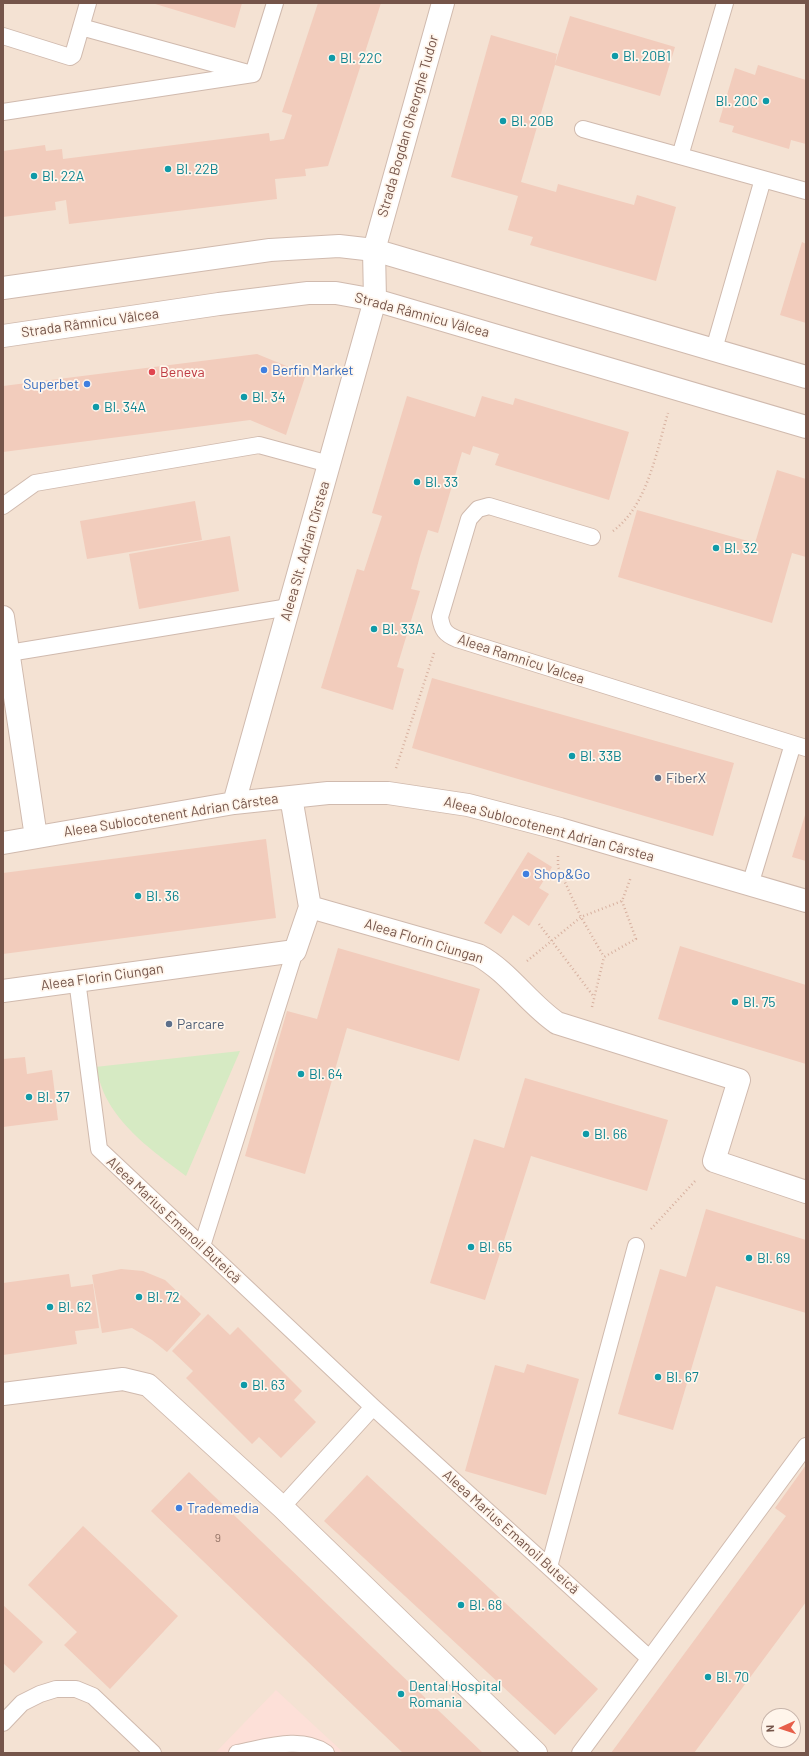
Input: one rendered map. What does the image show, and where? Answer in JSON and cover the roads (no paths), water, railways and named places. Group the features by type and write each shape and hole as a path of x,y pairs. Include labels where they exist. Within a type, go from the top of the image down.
{"street":[{"name":"Strada Bogdan Gheorghe Tudor","path":"375,300 374,250 443,3"},
{"path":"3,288 270,250 333,246 374,250 806,377"},
{"name":"Strada Râmnicu Vâlcea","path":"3,336 219,304 301,294 336,293 375,300 806,426"},
{"name":"Aleea Slt. Adrian Cîrstea","path":"234,803 375,300"},
{"path":"3,617 36,836"},
{"name":"Aleea Sublocotenent Adrian Cârstea","path":"3,843 36,836 234,803 328,794 388,793 468,805 641,852 806,901"},
{"path":"291,797 310,907 295,951"},
{"name":"Aleea Florin Ciungan","path":"310,907 478,955 490,962 507,976 540,1011 557,1023 739,1080 714,1161 806,1192"},
{"name":"Aleea Florin Ciungan","path":"3,991 295,951"},
{"path":"3,1394 123,1379 148,1385 282,1507 536,1753"}],"lane":[{"path":"3,36 70,57 73,54 88,3"},
{"path":"253,74 275,3"},
{"path":"680,156 724,3"},
{"path":"81,27 253,74"},
{"path":"3,112 253,74"},
{"path":"583,129 806,191"},
{"path":"714,349 763,179"},
{"path":"3,506 35,484 259,445 329,464"},
{"name":"Aleea Ramnicu Valcea","path":"592,536 489,506 478,509 469,519 440,617 442,628 448,635 457,639 799,746"},
{"path":"9,653 289,607"},
{"path":"750,885 799,746"},
{"path":"202,1246 295,951"},
{"name":"Aleea Marius Emanoil Buteică","path":"77,980 99,1149 373,1407 649,1658"},
{"path":"549,1567 636,1246"},
{"path":"282,1507 373,1407"},
{"path":"580,1753 806,1446"},
{"path":"3,1723 22,1703 40,1694 56,1690 76,1689 93,1696 153,1753"},
{"path":"237,1753 291,1743 304,1743 315,1746 326,1753"}],"place":[{"name":"Bl. 20B1","path":"615,56"},
{"name":"Bl. 22C","path":"332,58"},
{"name":"Bl. 20C","path":"766,101"},
{"name":"Bl. 20B","path":"503,121"},
{"name":"Bl. 22B","path":"168,169"},
{"name":"Bl. 22A","path":"34,176"},
{"name":"Berfin Market","path":"264,370"},
{"name":"Beneva","path":"152,372"},
{"name":"Superbet","path":"87,384"},
{"name":"Bl. 34","path":"244,397"},
{"name":"Bl. 34A","path":"96,407"},
{"name":"Bl. 33","path":"417,482"},
{"name":"Bl. 32","path":"716,548"},
{"name":"Bl. 33A","path":"374,629"},
{"name":"Bl. 33B","path":"572,756"},
{"name":"FiberX","path":"658,778"},
{"name":"Shop&Go","path":"526,874"},
{"name":"Bl. 36","path":"138,896"},
{"name":"Bl. 75","path":"735,1002"},
{"name":"Parcare","path":"169,1024"},
{"name":"Bl. 64","path":"301,1074"},
{"name":"Bl. 37","path":"29,1097"},
{"name":"Bl. 66","path":"586,1134"},
{"name":"Bl. 65","path":"471,1247"},
{"name":"Bl. 69","path":"749,1258"},
{"name":"Bl. 72","path":"139,1297"},
{"name":"Bl. 62","path":"50,1307"},
{"name":"Bl. 67","path":"658,1377"},
{"name":"Bl. 63","path":"244,1385"},
{"name":"Trademedia","path":"179,1508"},
{"name":"Bl. 68","path":"461,1605"},
{"name":"Bl. 70","path":"708,1677"},
{"name":"Dental Hospital Romania","path":"401,1694"}]}
